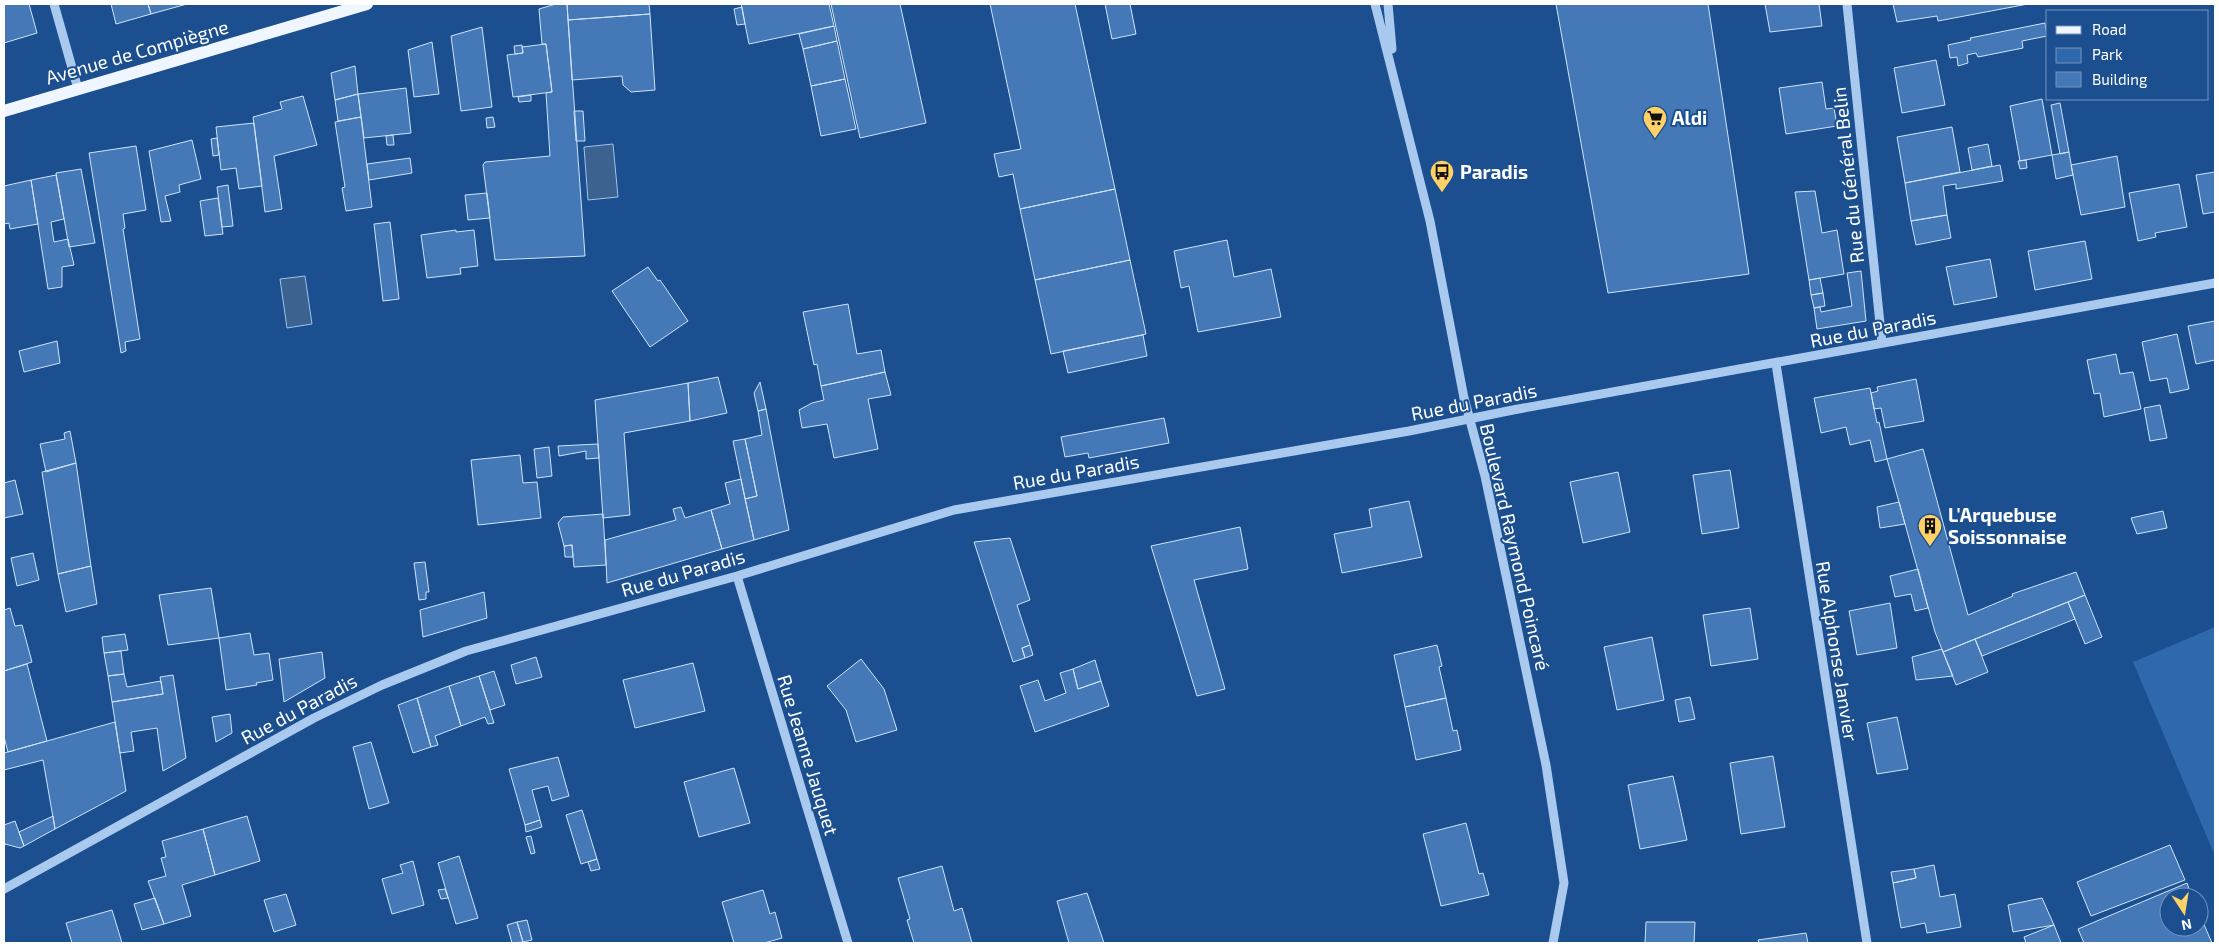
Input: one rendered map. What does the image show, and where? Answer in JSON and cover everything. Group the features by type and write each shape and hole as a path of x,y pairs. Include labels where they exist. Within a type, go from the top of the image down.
{"main road":[{"name":"Avenue de Compiègne","path":"4,111 367,4"}],"street":[{"path":"54,4 78,89"},
{"name":"Boulevard Raymond Poincaré","path":"1375,4 1430,221 1470,418 1487,486 1546,765 1564,883 1553,943"},
{"name":"Boulevard Raymond Poincaré","path":"1388,4 1393,72"},
{"name":"Rue du Général Belin","path":"1847,4 1882,344"},
{"name":"Rue du Paradis","path":"4,889 314,718 382,685 466,651 736,576 954,510 1400,432 2215,283"},
{"name":"Rue Alphonse Janvier","path":"1776,364 1867,943"},
{"name":"Rue Jeanne Jauquet","path":"736,576 848,943"}],"green space":[{"path":"2215,627 2215,856 2133,662"}],"shaded area":[{"path":"613,144 618,197 588,200 584,147"},
{"path":"305,276 312,324 287,328 280,279"}],"building":[{"path":"4,4 29,4 37,33 4,43"},
{"path":"111,4 148,4 151,14 116,24"},
{"path":"148,4 187,4 151,14"},
{"path":"556,4 567,4 585,256 495,260 483,165 485,162 550,156 546,93 552,92 546,44 542,44 539,9"},
{"path":"567,4 649,4 650,14 568,20"},
{"path":"741,4 829,4 834,26 749,44"},
{"path":"831,4 900,4 926,123 860,138"},
{"path":"990,4 1075,4 1115,189 1020,209 1013,174 999,177 994,154 1021,149"},
{"path":"1105,4 1130,4 1136,34 1112,39"},
{"name":"Aldi","path":"1556,4 1708,4 1749,274 1608,293"},
{"path":"1765,4 1819,4 1822,26 1770,32"},
{"path":"1893,4 2028,4 1938,21 1937,16 1897,22"},
{"path":"742,7 745,24 737,25 734,9"},
{"path":"650,14 655,90 631,92 623,85 622,76 572,80 568,20"},
{"path":"2045,23 2046,36 2022,41 2023,48 1978,57 1976,53 1967,55 1968,63 1958,66 1957,57 1950,58 1948,45 1971,40 1970,38"},
{"path":"834,26 837,41 803,49 799,34"},
{"path":"482,27 492,107 461,111 451,36"},
{"path":"837,41 845,79 811,86 803,49"},
{"path":"432,42 439,94 414,97 408,50"},
{"path":"546,44 552,92 513,97 507,55 523,53 522,47"},
{"path":"522,45 523,53 515,54 514,46"},
{"path":"1936,60 1945,105 1902,113 1894,68"},
{"path":"355,66 358,94 335,100 331,73"},
{"path":"845,79 856,129 821,136 811,86"},
{"path":"1822,82 1826,109 1834,108 1837,126 1786,134 1779,88"},
{"path":"406,88 411,133 364,138 358,94"},
{"path":"358,94 361,117 338,121 335,100"},
{"path":"531,95 531,101 519,102 518,97"},
{"path":"303,96 317,145 274,156 282,209 265,212 253,117 282,109 280,102"},
{"path":"2042,99 2052,155 2020,161 2010,106"},
{"path":"2060,103 2069,152 2060,154 2051,105"},
{"path":"574,111 583,111 585,141 576,141"},
{"path":"361,117 372,207 346,211 342,188 345,187 335,122"},
{"path":"493,117 495,127 487,128 486,118"},
{"path":"254,123 262,186 239,189 236,168 221,170 216,127"},
{"path":"1952,127 1960,172 1905,183 1897,137"},
{"path":"393,135 394,145 387,145 386,136"},
{"path":"217,138 219,155 213,156 211,139"},
{"path":"192,140 201,179 179,185 180,192 165,196 171,221 161,222 149,151"},
{"path":"1988,144 1992,166 1972,170 1968,148"},
{"path":"136,146 146,210 123,214 125,228 123,229 140,339 125,342 126,351 121,353 89,153"},
{"path":"2069,152 2073,175 2056,179 2052,155"},
{"path":"2117,156 2125,207 2081,215 2071,165"},
{"path":"410,158 412,173 369,180 367,164"},
{"path":"2026,160 2027,168 2020,169 2018,161"},
{"path":"2000,165 2003,181 1956,189 1956,184 1943,186 1947,215 1911,221 1905,183"},
{"path":"81,169 95,243 69,247 56,173"},
{"path":"2215,172 2215,212 2203,214 2196,175"},
{"path":"56,175 64,219 51,222 54,242 68,239 74,265 62,267 62,287 48,289 31,180"},
{"path":"31,180 38,224 10,229 9,223 4,224 4,186"},
{"path":"2179,184 2187,227 2155,233 2156,237 2138,241 2129,193"},
{"path":"228,185 233,226 222,227 217,187"},
{"path":"1115,189 1130,260 1035,280 1020,209"},
{"path":"1815,191 1822,233 1837,230 1844,274 1809,280 1795,192"},
{"path":"487,193 490,218 468,220 465,195"},
{"path":"218,198 223,234 205,236 200,201"},
{"path":"1947,215 1951,238 1916,245 1911,221"},
{"path":"390,222 399,299 383,301 374,224"},
{"path":"456,230 456,232 474,230 478,266 460,268 461,274 427,278 421,235"},
{"path":"1227,240 1234,277 1271,269 1281,317 1198,332 1189,286 1181,288 1174,251"},
{"path":"2085,241 2092,279 2035,290 2028,251"},
{"path":"1990,259 1997,297 1954,305 1946,267"},
{"path":"1130,260 1146,334 1051,354 1035,280"},
{"path":"648,267 658,281 660,280 688,321 650,347 612,291"},
{"path":"1861,271 1866,321 1817,329 1814,308 1820,307 1821,312 1852,306 1847,273"},
{"path":"1820,278 1823,293 1811,295 1809,280"},
{"path":"1823,293 1825,306 1814,308 1811,295"},
{"path":"848,304 857,354 881,350 885,372 821,386 817,364 814,365 803,312"},
{"path":"2215,321 2215,360 2196,364 2188,326"},
{"path":"2177,334 2189,389 2170,393 2167,378 2150,381 2142,342"},
{"path":"1143,335 1147,356 1068,373 1063,351"},
{"path":"57,341 60,363 24,372 19,351"},
{"path":"2116,354 2120,374 2133,372 2141,409 2104,417 2100,393 2094,394 2087,360"},
{"path":"885,372 891,395 868,399 878,449 834,458 827,424 802,428 799,410 812,403 824,400 821,386"},
{"path":"718,377 727,413 690,421 688,383"},
{"path":"1916,379 1924,421 1885,428 1881,408 1874,409 1871,393 1878,391 1877,387"},
{"path":"760,382 766,409 758,411 754,393"},
{"path":"688,383 690,421 624,433 630,515 603,518 595,400"},
{"path":"1870,388 1887,459 1875,462 1870,440 1850,445 1846,427 1821,433 1814,398"},
{"path":"2160,405 2167,438 2150,441 2144,408"},
{"path":"766,409 789,530 754,540 745,499 757,496 745,439 762,435 758,411"},
{"path":"1164,418 1169,443 1089,458 1088,453 1065,457 1061,437"},
{"path":"70,431 76,463 46,472 40,444 65,439 64,433"},
{"path":"745,439 757,496 745,499 733,441"},
{"path":"598,444 599,458 586,459 586,451 559,456 558,446"},
{"path":"549,447 552,476 537,478 534,449"},
{"name":"L'Arquebuse Soissonnaise","path":"1923,449 1968,615 2013,596 2012,594 2076,572 2085,595 1943,652 1935,632 1887,459"},
{"path":"520,455 523,483 537,482 541,518 478,525 471,460"},
{"path":"76,463 91,566 58,574 42,472"},
{"path":"1730,470 1739,528 1702,534 1693,475"},
{"path":"1618,472 1630,532 1583,543 1570,482"},
{"path":"741,479 754,540 722,549 711,510 730,504 725,483"},
{"path":"15,480 23,514 4,518 4,483"},
{"path":"1409,501 1422,557 1342,573 1334,534 1372,527 1369,509"},
{"path":"1899,502 1905,524 1880,528 1877,507"},
{"path":"681,507 685,518 711,510 722,549 607,583 605,540 676,520 673,509"},
{"path":"2163,511 2167,528 2137,534 2131,518"},
{"path":"603,514 606,565 574,567 572,545 564,546 558,523 563,517"},
{"path":"1240,527 1248,569 1194,580 1225,689 1197,696 1151,546"},
{"path":"1010,538 1030,600 1017,605 1030,645 1022,648 1025,658 1013,662 974,542"},
{"path":"572,545 573,557 565,557 564,546"},
{"path":"33,553 39,580 17,586 11,558"},
{"path":"425,562 429,592 426,592 426,599 419,600 414,563"},
{"path":"91,566 97,604 66,612 58,574"},
{"path":"1918,569 1928,608 1915,611 1911,594 1895,597 1890,576"},
{"path":"211,588 219,638 168,645 159,595"},
{"path":"484,592 487,618 423,637 420,610"},
{"path":"2085,595 2102,637 2085,644 2068,602"},
{"path":"2068,602 2075,619 1982,656 1975,639"},
{"path":"1890,603 1897,648 1857,655 1849,611"},
{"path":"10,608 15,626 22,625 32,662 4,671 4,610"},
{"path":"1750,608 1758,659 1711,666 1703,615"},
{"path":"250,633 254,655 269,653 273,680 256,683 257,685 226,690 219,638"},
{"path":"125,634 128,650 104,653 102,637"},
{"path":"1652,637 1664,700 1617,710 1604,647"},
{"path":"1975,639 1988,672 1956,685 1943,652"},
{"path":"1030,645 1033,655 1025,658 1022,648"},
{"path":"1437,645 1442,666 1439,667 1446,698 1405,707 1394,655"},
{"path":"1942,649 1953,676 1916,680 1912,657"},
{"path":"121,651 124,674 108,676 104,653"},
{"path":"322,652 325,678 284,702 279,659"},
{"path":"536,657 542,677 516,684 511,665"},
{"path":"861,659 884,689 897,730 856,742 846,710 827,686"},
{"path":"1095,660 1101,681 1078,689 1073,669"},
{"path":"693,663 705,711 635,728 623,680"},
{"path":"27,664 47,741 8,752 4,737 4,671"},
{"path":"1073,669 1078,689 1101,681 1109,706 1035,732 1020,686 1038,680 1045,701 1066,693 1060,673"},
{"path":"494,671 505,705 490,710 479,676"},
{"path":"124,674 127,687 161,681 163,694 112,702 108,676"},
{"path":"173,675 186,758 163,771 157,728 131,732 134,751 120,753 112,702 163,694 160,677"},
{"path":"479,676 494,723 488,724 485,717 461,726 449,686"},
{"path":"449,686 461,726 435,736 438,745 431,747 417,698"},
{"path":"1690,697 1695,719 1679,722 1675,700"},
{"path":"417,698 431,747 413,753 398,705"},
{"path":"1446,698 1453,731 1457,730 1461,750 1416,760 1405,707"},
{"path":"230,714 232,733 216,742 212,717"},
{"path":"1897,717 1908,769 1877,774 1867,723"},
{"path":"115,722 126,791 55,829 43,760 4,770 4,753"},
{"path":"371,742 389,803 369,809 353,747"},
{"path":"1773,756 1785,827 1741,834 1730,763"},
{"path":"558,757 569,796 552,801 548,786 532,790 540,820 525,825 509,769"},
{"path":"734,768 750,823 699,837 684,782"},
{"path":"1673,776 1687,840 1640,849 1628,785"},
{"path":"582,810 597,859 581,864 566,815"},
{"path":"53,816 55,829 24,846 19,832"},
{"path":"247,816 260,861 215,875 203,829"},
{"path":"540,820 542,827 526,832 525,825"},
{"path":"15,821 24,846 20,848 5,844 4,840 4,825"},
{"path":"1466,823 1479,874 1483,873 1489,895 1441,906 1423,834"},
{"path":"203,829 215,875 182,885 191,916 164,924 148,881 166,876 161,858 166,857 162,841"},
{"path":"531,836 535,853 531,854 526,837"},
{"path":"2170,845 2185,880 2167,887 2159,887 2159,890 2091,916 2077,882"},
{"path":"459,856 478,918 456,924 438,863"},
{"path":"597,859 600,869 591,871 588,862"},
{"path":"413,861 424,905 392,914 382,879 403,873 400,865"},
{"path":"1934,865 1940,897 1955,894 1961,927 1927,933 1925,923 1901,928 1893,883 1916,878 1914,869"},
{"path":"942,866 954,911 962,908 972,943 914,943 907,920 910,919 898,878"},
{"path":"1914,869 1916,878 1893,883 1891,872"},
{"path":"2187,883 2188,887 2178,887"},
{"path":"445,889 448,898 441,899 438,890"},
{"path":"763,890 770,914 775,912 782,938 764,943 734,943 722,902"},
{"path":"1087,893 1104,943 1069,943 1057,901"},
{"path":"286,894 296,925 274,932 264,900"},
{"path":"2159,895 2159,937 2209,936 2212,943 2084,943 2078,929"},
{"path":"155,898 164,924 142,930 134,904"},
{"path":"2042,898 2054,925 2013,932 2008,905"},
{"path":"112,910 122,943 72,943 66,923"},
{"path":"527,920 532,940 523,942 517,922"},
{"path":"517,922 523,942 512,943 507,925"},
{"path":"1646,922 1695,922 1694,943 1645,943"},
{"path":"2054,925 2061,943 2026,943 2024,937"},
{"path":"1806,933 1808,943 1759,943 1758,940"}],"place":[{"name":"Aldi","path":"1655,139"},
{"name":"Paradis","path":"1442,193"},
{"name":"L'Arquebuse Soissonnaise","path":"1930,547"}]}
